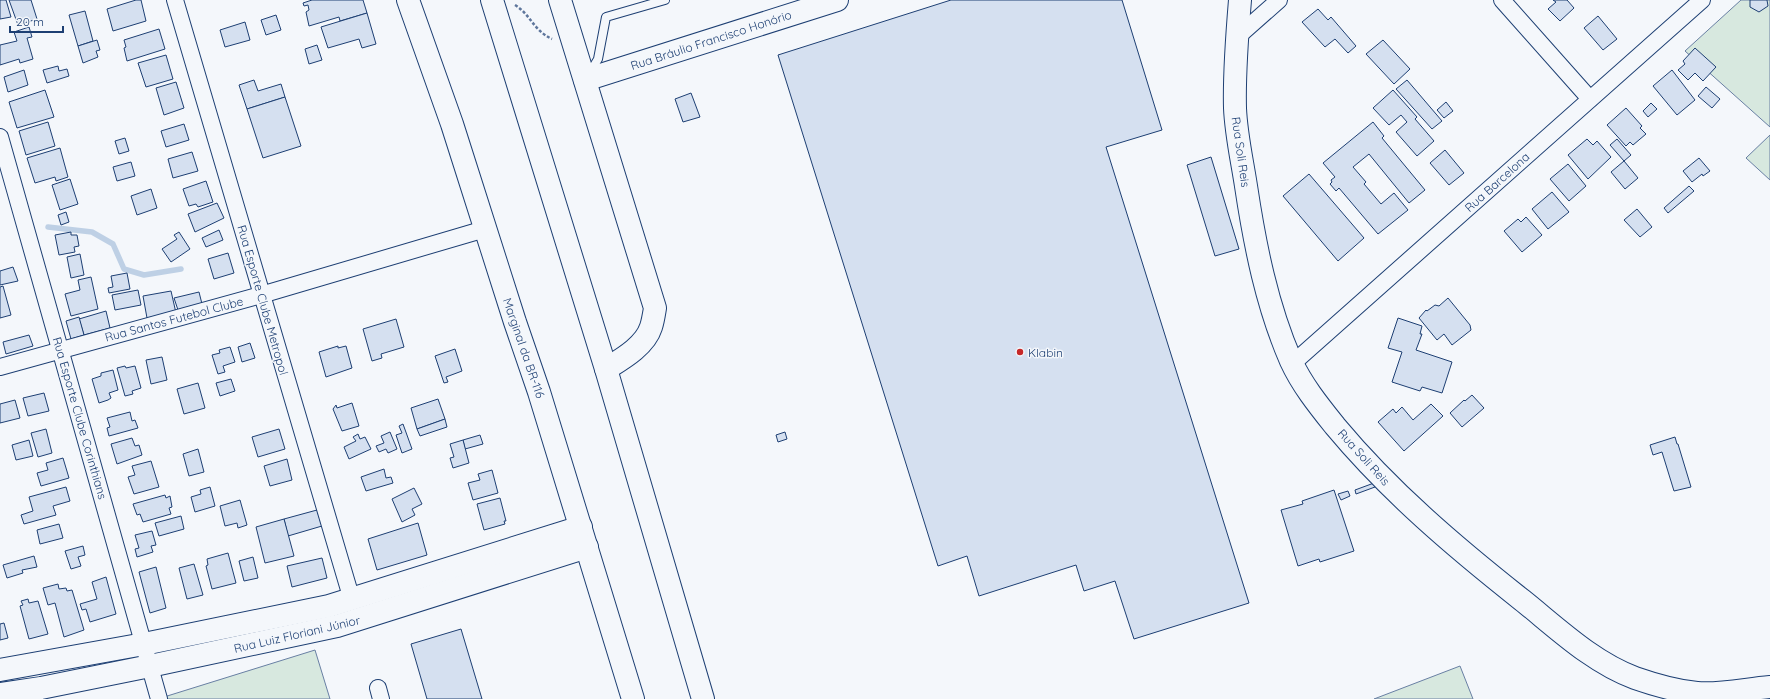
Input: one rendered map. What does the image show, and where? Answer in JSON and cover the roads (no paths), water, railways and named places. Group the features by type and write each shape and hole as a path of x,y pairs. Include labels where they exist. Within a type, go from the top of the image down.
{"main road":[{"name":"Marginal da BR-116","path":"408,0 452,124 514,322 545,411 633,699"},
{"path":"492,0 606,370 703,699"},
{"path":"560,0 655,308 651,328 643,342 606,370"},
{"name":"Rua Bráulio Francisco Honório","path":"585,80 836,0"},
{"name":"Rua Soli Reis","path":"1240,0 1236,38 1235,111 1249,208 1269,301 1292,364 1321,408 1384,480 1464,554 1575,643 1597,658 1633,677 1666,688 1699,693 1770,687"},
{"name":"Rua Luiz Floriani Júnior","path":"0,670 144,644 303,612 584,537"},
{"name":"Rua Luiz Floriani Júnior","path":"0,694 42,688 337,626 584,537"}],"street":[{"name":"Rua Esporte Clube Metropol","path":"175,0 352,600"},
{"path":"1236,38 1279,0"},
{"path":"1502,0 1590,99"},
{"name":"Rua Barcelona","path":"1292,364 1702,0"},
{"name":"Rua Esporte Clube Corinthians","path":"0,137 159,699"},
{"name":"Rua Santos Futebol Clube","path":"0,367 262,295 485,229"}],"lane":[{"path":"585,80 598,59 606,17 665,0"}],"waterway":[{"path":"48,227 92,232 113,244 124,269 144,275 181,269"}],"place":[{"name":"Klabin","path":"1020,352"}]}
